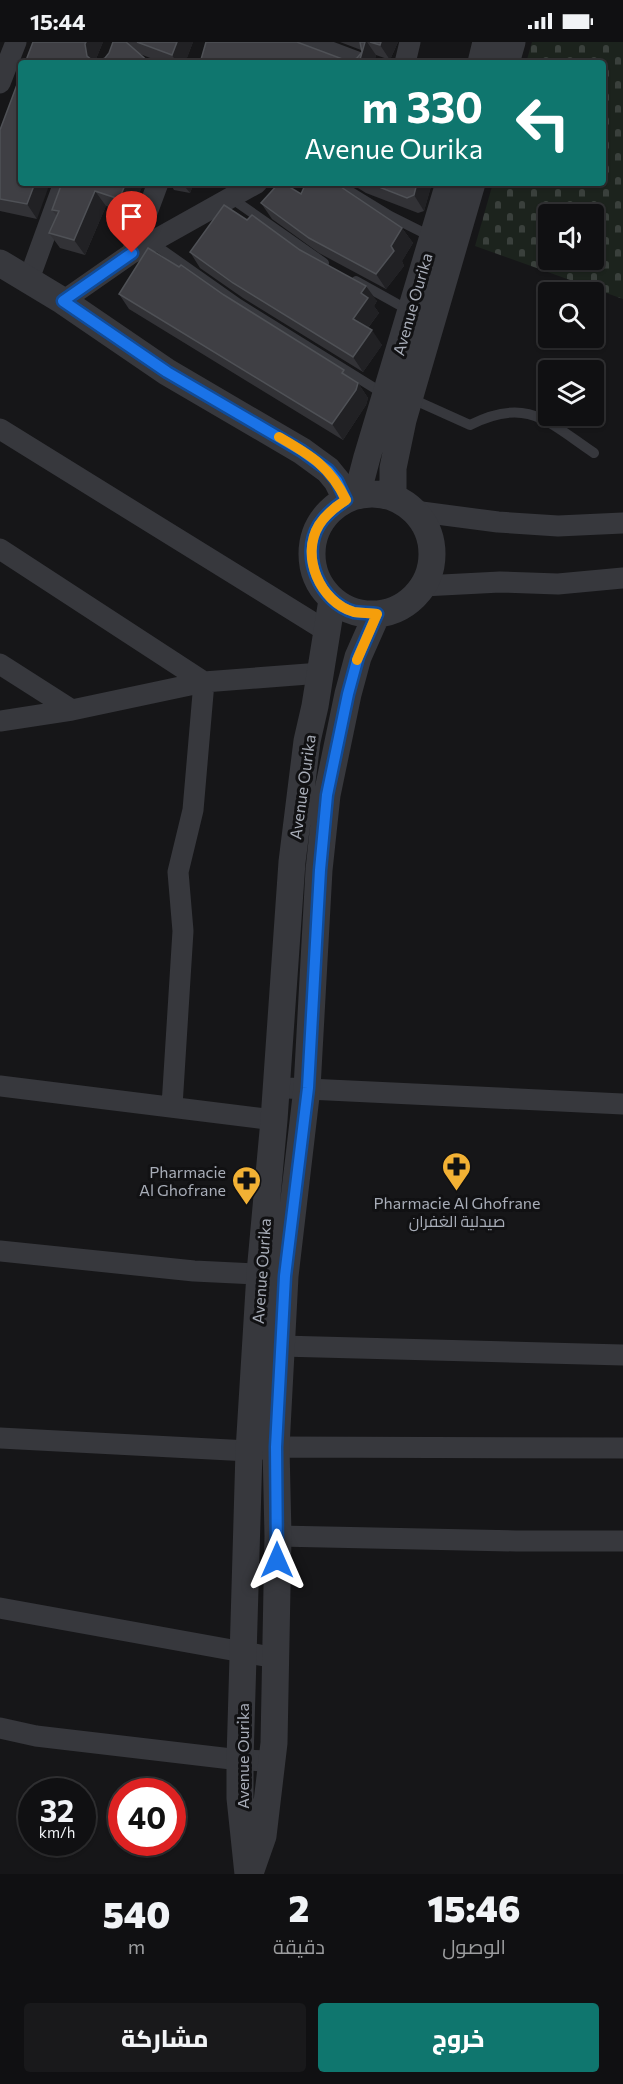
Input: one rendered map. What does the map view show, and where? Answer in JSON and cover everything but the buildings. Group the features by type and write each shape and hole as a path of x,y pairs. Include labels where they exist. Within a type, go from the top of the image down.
{"street":[{"path":"304,42 352,60"},
{"path":"406,60 410,42"},
{"path":"0,83 10,45"},
{"path":"486,60 500,52"},
{"path":"29,279 63,186"},
{"path":"132,253 157,186"},
{"path":"63,301 132,253 253,186"},
{"name":"Avenue Ourika","path":"404,504 393,468 398,396 410,311 448,186"},
{"name":"Avenue Ourika","path":"352,497 367,456 398,396 471,186"},
{"path":"0,263 63,301 167,372 302,451 328,470 352,497"},
{"path":"0,429 328,632"},
{"path":"404,504 423,521 429,534 431,561 423,586 410,600 395,610 377,614 353,611 332,600 316,575 312,546 318,527 330,511 352,497 375,494 404,504 498,522 558,526 623,523"},
{"path":"0,549 204,682"},
{"path":"423,586 500,582 558,584 623,578"},
{"name":"Avenue Ourika","path":"249,1874 263,1836 272,1761 276,1659 278,1536 276,1447 281,1346 272,1274 276,1086 292,862 307,741 321,673 332,600"},
{"name":"Avenue Ourika","path":"249,1874 240,1798 240,1760 249,1451 272,1274 308,1088 320,870 327,795 358,657 377,614"},
{"path":"0,664 72,710"},
{"path":"0,721 72,710 204,682 321,673"},
{"path":"172,1106 183,931 178,872 193,810 204,682"},
{"path":"0,1086 274,1120"},
{"path":"276,1086 623,1104"},
{"path":"0,1251 194,1271 272,1274"},
{"path":"281,1346 623,1354"},
{"path":"0,1438 249,1451 276,1447 623,1448"},
{"path":"278,1536 623,1541"},
{"path":"0,1608 276,1659"},
{"path":"0,1728 36,1736 240,1760 272,1761"}],"lane":[{"path":"341,186 390,216 432,237"},
{"path":"231,198 315,259 410,311"},
{"path":"151,242 239,304 398,396 470,425 485,417 512,411 539,416 594,453"}],"green space":[{"path":"532,42 623,42 623,299 604,292 604,282 576,282 542,270 604,270 604,204 538,204 538,269 475,246 492,186 606,186 606,60 527,60"}],"slow traffic":[{"path":"279,437 328,470 337,481 346,500 330,511 318,527 312,546 313,566 320,584 332,600 353,611 377,614 357,660"}],"place":[{"name":"Pharmacie Al Ghofrane صيدلية الغفران","path":"457,1192"},
{"name":"Pharmacie Al Ghofrane","path":"247,1206"}],"route":[{"path":"132,253 63,301 167,372 302,451 328,470 337,481 346,500 330,511 318,527 312,546 313,566 320,584 332,600 353,611 377,614 358,657 327,795 320,870 308,1088 285,1276 276,1447 277,1560"}]}
